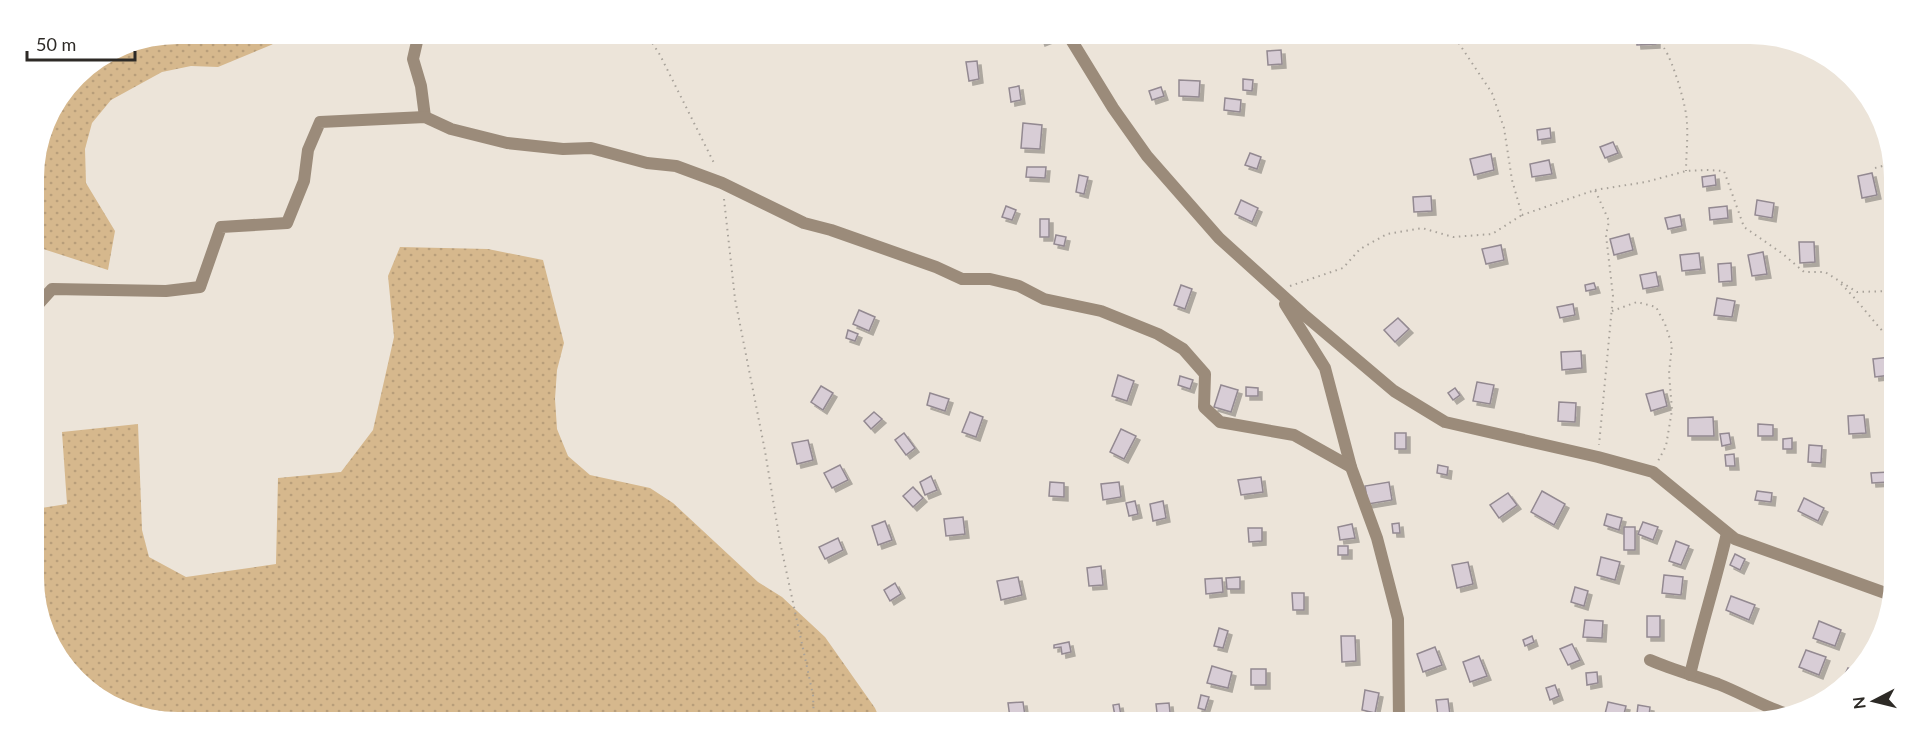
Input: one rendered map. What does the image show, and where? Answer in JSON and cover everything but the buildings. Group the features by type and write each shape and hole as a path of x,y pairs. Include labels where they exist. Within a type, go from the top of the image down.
{"street":[{"path":"416,44 413,58 421,86 425,117"},
{"path":"1074,44 1113,108 1147,156 1219,238 1394,391 1445,422 1653,472 1735,539 1883,592"},
{"path":"44,298 52,290 166,291 200,287 221,227 288,223 304,181 308,150 320,122 425,117 451,129 507,143 563,149 591,148 647,163 676,166 723,183 804,223 831,230 936,267 962,279 990,279 1019,286 1044,299 1101,311 1158,334 1183,349 1205,374 1204,407 1220,422 1294,435 1350,467"},
{"path":"1276,290 1325,368 1350,467 1377,538 1398,619 1399,711"},
{"path":"1690,675 1704,615 1717,579 1727,533"},
{"path":"1650,660 1720,685 1773,709"}],"path":[{"path":"652,44 691,115 723,183 735,299 765,451 780,542 813,695 814,712"},
{"path":"1459,44 1492,93 1504,128 1512,180 1522,215"},
{"path":"1664,48 1670,57 1686,114 1686,171"},
{"path":"1875,168 1883,166"},
{"path":"1276,290 1343,268 1360,249 1387,234 1422,228 1452,237 1492,234 1522,215 1595,190 1646,182 1686,171 1708,170 1724,171 1744,227 1783,254 1804,272 1825,272 1857,292 1884,291"},
{"path":"1595,190 1609,221 1606,235 1613,296 1598,457"},
{"path":"1837,279 1858,300 1884,332"},
{"path":"1612,311 1637,302 1656,307 1672,345 1669,373 1672,410 1666,446 1653,472"}],"shaded area":[{"path":"273,44 218,67 191,66 162,72 111,100 92,123 85,149 86,183 115,231 108,270 44,249 45,160 57,118 71,96 89,77 110,61 151,46"},
{"path":"400,247 488,249 543,260 564,343 557,370 555,399 557,429 568,456 590,475 650,488 673,503 758,582 782,597 825,637 877,712 177,712 151,709 118,698 89,678 66,652 57,637 46,604 44,587 44,508 67,504 62,432 138,424 142,530 149,557 186,577 276,564 278,478 341,472 373,430 394,337 388,276"}]}
